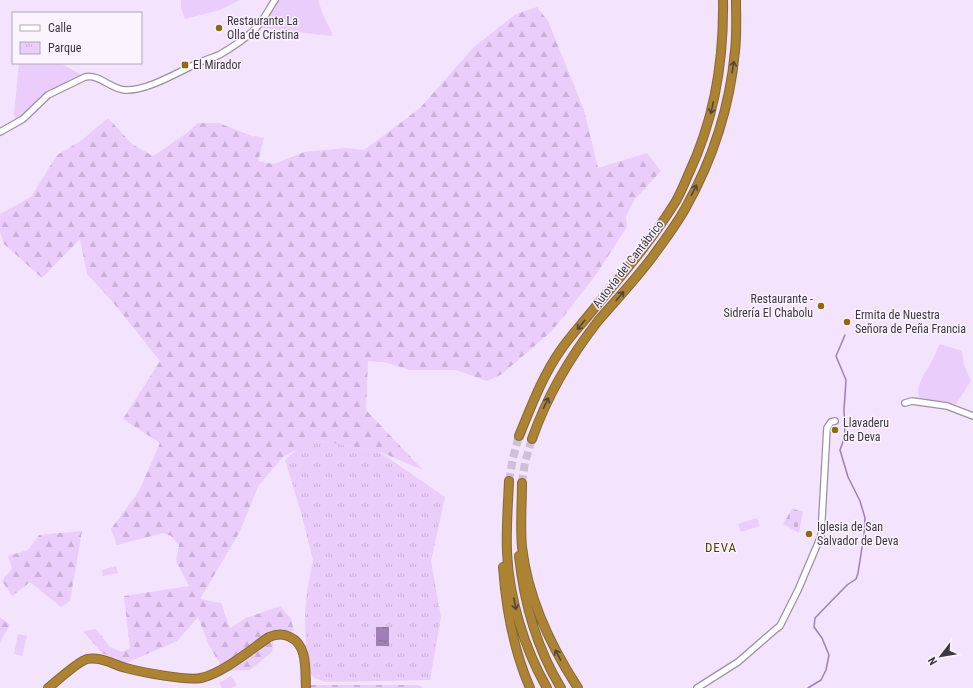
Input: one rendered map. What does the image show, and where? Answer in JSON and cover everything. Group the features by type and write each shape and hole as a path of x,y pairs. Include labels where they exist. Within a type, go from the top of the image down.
{"highway":[{"name":"Autovía del Cantábrico","path":"519,436 539,388 560,351 655,233 677,199 697,157 712,114 719,74 723,38 723,0"},
{"name":"Autovía del Cantábrico","path":"532,439 540,416 567,365 597,323 652,257 685,209 705,169 723,115 732,74 736,30 736,0"},
{"path":"509,481 507,552 510,581 517,613 528,646 541,678 547,688"},
{"path":"560,688 551,673 527,608 518,548 518,522 522,483 522,548 534,603 553,645 578,688"},
{"path":"508,491 504,503 503,522 502,554 504,583 508,614 515,648 523,673 530,688"},
{"path":"48,688 86,659 102,660 134,669 185,678 200,678 212,674 269,637 281,634 298,642 302,649 304,687"}],"street":[{"path":"0,132 23,119 48,95 85,77 96,77 117,88 125,90 135,89 149,86 218,55 255,30 275,0"},
{"path":"905,403 912,401 947,406 973,416"},
{"path":"697,688 738,662 780,626 798,590 821,536 827,428 831,422 835,421"}],"green space":[{"path":"181,0 240,0 220,10 185,19 181,7"},
{"path":"279,0 318,0 332,36 262,28"},
{"path":"537,7 548,21 584,110 598,168 647,153 661,171 635,199 626,216 627,227 595,276 552,331 502,374 487,381 456,370 410,370 384,362 368,361 366,410 423,470 378,451 314,440 283,457 259,485 239,533 200,599 221,603 230,628 246,618 280,606 291,619 294,631 274,637 272,652 250,670 224,671 209,645 198,617 177,641 124,664 102,653 83,631 96,629 110,647 122,652 130,648 124,596 189,586 176,561 179,545 171,536 163,533 117,545 111,529 139,491 160,443 123,419 160,361 112,301 87,274 80,239 42,278 4,244 0,232 0,214 31,197 57,155 82,140 108,118 132,144 153,156 187,133 198,123 219,123 252,136 264,138 258,161 274,164 304,152 346,148 364,150 420,108 474,47 516,14"},
{"path":"19,64 62,64 82,75 66,85 41,97 27,114 16,120 14,114"},
{"path":"940,344 962,351 964,365 971,381 956,404 921,401 919,396 918,390 921,380"},
{"path":"314,440 378,451 445,497 431,561 441,617 430,680 326,682 314,678 310,673 306,649 305,615 307,592 313,560 300,509 285,460 300,447"},
{"path":"792,509 803,511 799,533 783,524"},
{"path":"757,518 760,526 741,532 738,524"},
{"path":"82,531 70,601 61,607 30,582 12,596 2,581 12,568 8,556 28,550 39,535"},
{"path":"116,566 118,573 103,576 102,570"},
{"path":"0,617 10,625 0,642"},
{"path":"18,634 27,636 22,656 14,654"},
{"path":"231,676 237,685 232,688 222,688 219,683"},
{"path":"310,685 418,685 423,688 306,688"}],"water":[{"path":"376,627 389,627 389,646 376,646"}],"waterway":[{"path":"808,688 821,680 826,670 829,655 822,638 814,627 815,618 847,585 856,579 864,535 865,518 860,501 848,477 840,450 845,436 844,410 846,380 836,356 845,335"}],"tunnel":[{"path":"509,481 519,436"},
{"path":"522,483 525,462 532,439"}],"place":[{"name":"Restaurante La Olla de Cristina","path":"219,28"},
{"name":"El Mirador","path":"185,65"},
{"name":"Restaurante - Sidrería El Chabolu","path":"821,306"},
{"name":"Ermita de Nuestra Señora de Peña Francia","path":"847,322"},
{"name":"Llavaderu de Deva","path":"835,430"},
{"name":"Iglesia de San Salvador de Deva","path":"809,534"}],"district":[{"name":"DEVA","path":"721,547"}]}
